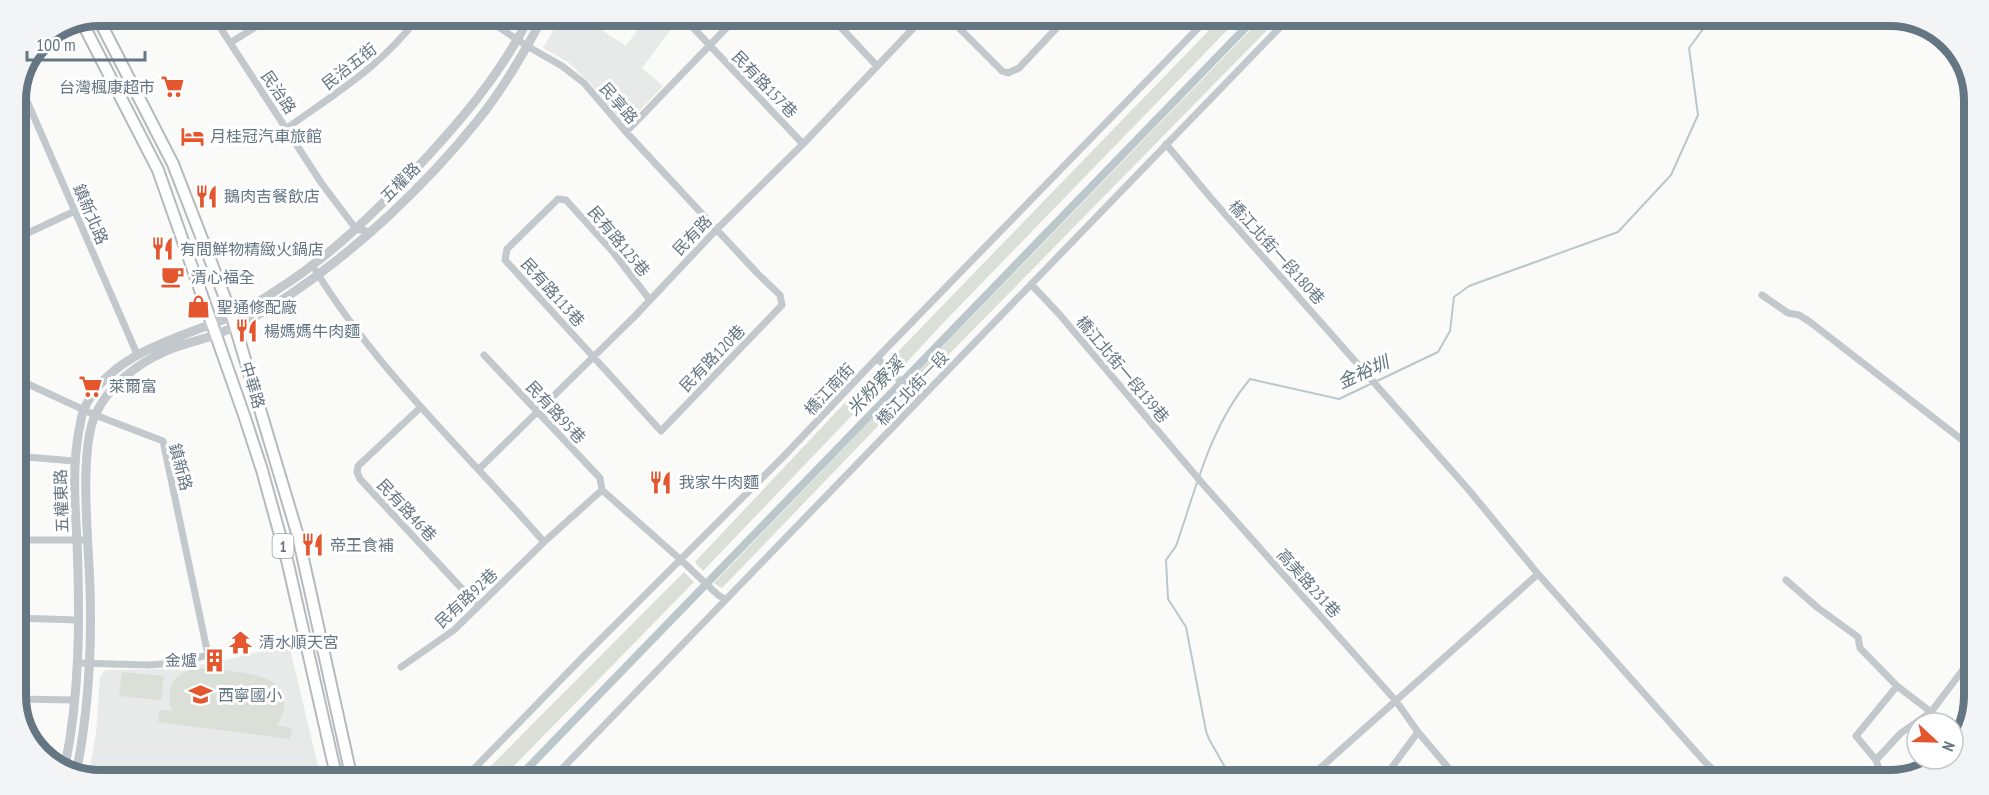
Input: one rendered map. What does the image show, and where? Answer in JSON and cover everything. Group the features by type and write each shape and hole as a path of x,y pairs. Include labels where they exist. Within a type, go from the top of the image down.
{"main road":[{"name":"中華路","path":"102,25 173,164 233,321 298,536 350,770"},
{"name":"中華路","path":"85,27 158,170 262,470 288,564 335,770"}],"street":[{"name":"民治路","path":"218,25 322,184 356,229"},
{"path":"230,43 259,25"},
{"name":"民治五街","path":"287,128 370,69 401,40 412,25"},
{"name":"民享路","path":"496,25 562,66 584,83 716,230"},
{"name":"五權路","path":"233,321 250,307 313,266 356,229 444,139 486,89 526,25"},
{"name":"五權路","path":"233,321 256,317 319,275 371,232 478,120 512,72 538,25"},
{"name":"民有路157巷","path":"690,25 803,144"},
{"path":"626,132 730,25"},
{"path":"839,25 877,66"},
{"name":"民有路","path":"479,469 650,300 916,25"},
{"path":"957,25 1002,71 1008,74 1019,68 1059,25"},
{"name":"橋江南街","path":"473,770 783,458 877,358 1201,25"},
{"name":"橋江北街一段","path":"561,770 1282,25"},
{"name":"鎮新北路","path":"25,97 136,354"},
{"name":"橋江北街一段180巷","path":"1166,144 1210,197 1468,489 1538,574 1714,770"},
{"name":"民有路113巷","path":"566,200 558,199 507,249 505,260 593,357"},
{"name":"民有路125巷","path":"566,200 613,252 650,300"},
{"path":"25,234 75,211"},
{"path":"356,229 371,232"},
{"name":"民有路120巷","path":"593,357 661,431 782,304 780,295 716,230"},
{"path":"313,266 363,339 544,542"},
{"name":"橋江北街一段139巷","path":"1031,284 1202,483"},
{"path":"1762,295 1788,313 1799,315 1810,322 1964,441"},
{"name":"五權東路","path":"65,761 78,663 74,461 83,410 88,400 111,373 136,354 212,323 233,321"},
{"name":"五權東路","path":"77,766 85,726 88,663 90,591 86,477 95,416 116,385 143,363 165,351 216,334 233,321"},
{"name":"民有路95巷","path":"484,355 600,478 602,490 715,593 725,599"},
{"path":"877,358 919,399"},
{"name":"鎮新路","path":"25,383 95,416 163,441 208,655 177,663 148,665 88,663"},
{"name":"民有路46巷","path":"421,406 358,466 357,472 360,479 478,606"},
{"path":"26,457 74,461"},
{"name":"高美路231巷","path":"1202,483 1396,701 1418,732 1450,770"},
{"name":"民有路92巷","path":"401,667 454,630 544,542 602,490"},
{"path":"26,540 88,540"},
{"path":"1319,769 1538,574"},
{"path":"1786,580 1818,608 1858,637 1860,648 1897,686 1930,711"},
{"path":"26,618 77,620"},
{"path":"78,663 88,663"},
{"path":"1932,711 1964,668"},
{"path":"1880,770 1876,760 1856,736 1897,686"},
{"path":"26,699 74,700"},
{"path":"1876,760 1905,729"},
{"path":"1390,770 1418,732"}],"shaded area":[{"path":"556,25 607,25 603,31 626,46 641,25 674,25 642,68 663,86 625,126 590,83 568,62 543,48"},
{"path":"1214,25 1232,25 896,374 885,365"},
{"path":"1255,25 1272,25 917,387 910,380"},
{"path":"873,373 883,383 703,571 695,562"},
{"path":"899,391 906,397 722,588 714,583"},
{"path":"684,572 694,582 510,770 487,770"},
{"name":"西寧國小","path":"289,644 319,770 90,769 96,733 100,677 105,670 169,669 218,662"},
{"path":"205,668 251,674 265,678 276,685 283,694 284,708 277,725 292,728 290,739 158,722 160,710 172,711 170,693 175,679 188,671"},
{"path":"122,672 164,676 161,700 119,696"},
{"path":"211,767 219,770 199,770"}],"waterway":[{"name":"米粉寮溪","path":"526,770 1248,25"},
{"name":"金裕圳","path":"1226,770 1206,731 1186,627 1168,599 1166,560 1176,546 1214,437 1236,397 1250,379 1339,399 1438,352 1450,331 1454,297 1469,286 1618,232 1671,175 1698,115 1689,48 1706,25"}],"place":[{"name":"台灣楓康超市","path":"173,87"},
{"name":"月桂冠汽車旅館","path":"192,136"},
{"name":"鵝肉吉餐飲店","path":"206,196"},
{"name":"有間鮮物精緻火鍋店","path":"162,249"},
{"name":"清心福全","path":"173,277"},
{"name":"聖通修配廠","path":"199,307"},
{"name":"楊媽媽牛肉麵","path":"246,331"},
{"name":"萊爾富","path":"91,386"},
{"name":"我家牛肉麵","path":"661,482"},
{"name":"帝王食補","path":"312,545"},
{"name":"清水順天宮","path":"241,642"},
{"name":"金爐","path":"215,660"},
{"name":"西寧國小","path":"200,695"}]}
